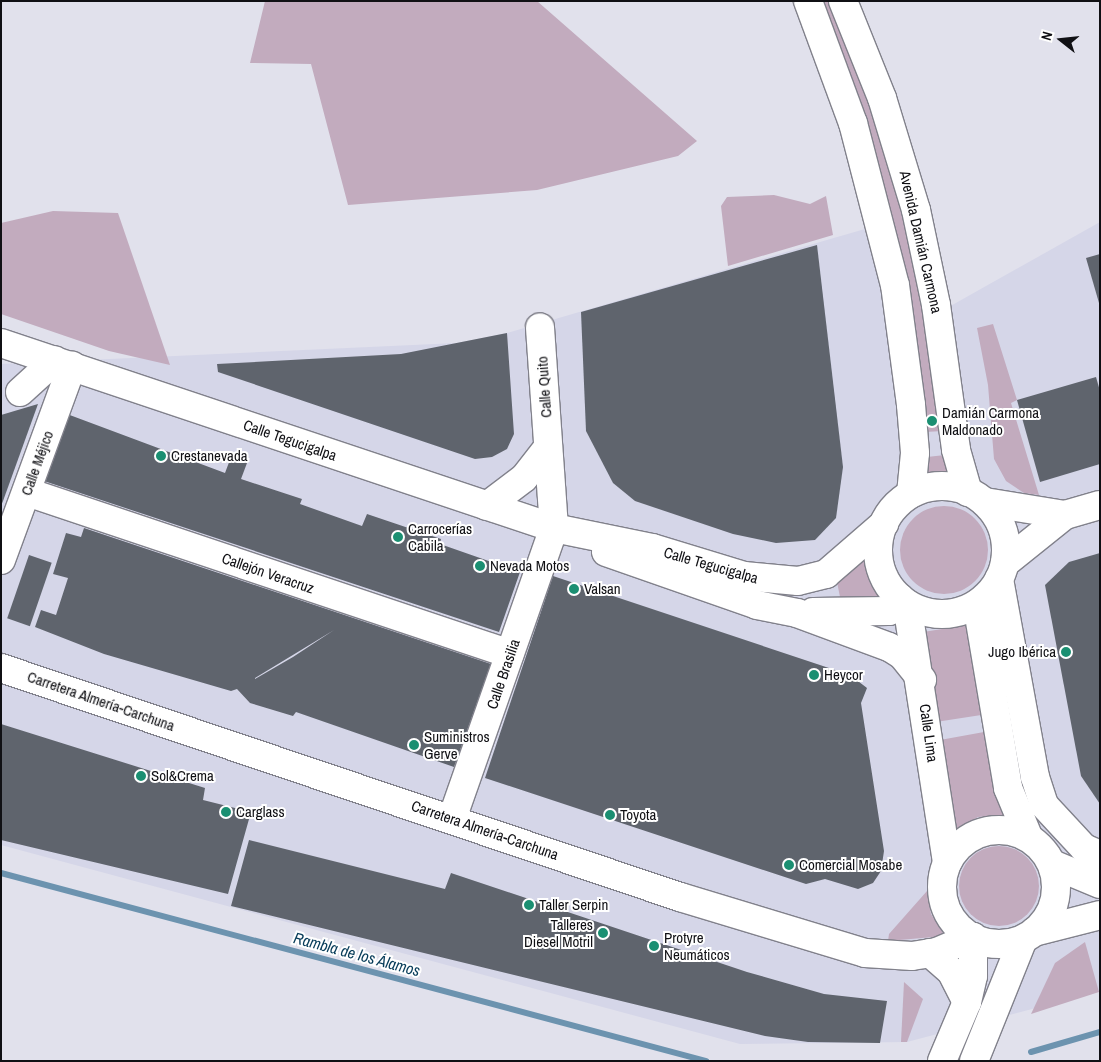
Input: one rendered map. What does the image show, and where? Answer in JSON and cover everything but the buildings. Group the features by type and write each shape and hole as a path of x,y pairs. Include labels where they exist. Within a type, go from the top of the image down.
{"street":[{"path":"808,1 853,123 895,285 911,405 915,453 911,494"},
{"name":"Avenida Damián Carmona","path":"843,1 882,98 916,210 936,305 956,450 977,497"},
{"name":"Calle Quito","path":"540,327 554,528"},
{"name":"Calle Tegucigalpa","path":"1,343 554,528 580,536 652,548 744,576 798,581 826,574 884,524"},
{"path":"20,392 64,363"},
{"name":"Calle Méjico","path":"1,560 27,492 64,363"},
{"path":"487,506 524,478 548,447"},
{"path":"1065,515 930,487 911,494 895,507 884,524 878,543 880,564 887,582 903,601 942,614 977,604 1002,571 1065,515 1100,505"},
{"name":"Callejón Veracruz","path":"27,492 510,654"},
{"path":"977,497 999,520 1006,541 1002,571 1031,760 1044,806 1084,848 1100,856"},
{"name":"Calle Brasilia","path":"452,820 554,528"},
{"name":"Calle Tegucigalpa","path":"580,536 613,556 757,605 797,613 889,647 902,655 922,680"},
{"name":"Calle Tegucigalpa","path":"797,613 889,611 903,601"},
{"name":"Calle Lima","path":"903,601 922,680 947,863"},
{"path":"977,604 1008,788 1028,836"},
{"name":"Carretera Almería-Carchuna","path":"1,668 680,897 865,953 930,953 973,937"},
{"path":"978,1052 1028,936 1047,918 1054,902 1056,883 1052,864 1042,848 1028,836 1010,830 973,836 958,847 947,863 942,879 948,913 973,937 999,944 1028,936 1100,915"},
{"path":"1052,864 1100,884"},
{"path":"944,1056 967,1002 973,976 973,937"},
{"path":"930,953 951,971 967,1002"}],"shaded area":[{"path":"265,1 537,1 697,141 678,156 537,190 348,205 311,64 250,63"},
{"path":"820,1 830,1 853,56 902,206 916,266 943,431 925,432 916,338 890,209 873,150"},
{"path":"774,195 810,204 826,196 833,235 728,266 721,206 727,197"},
{"path":"53,211 118,213 170,365 109,351 1,314 1,223"},
{"path":"1100,222 1100,991 907,1042 740,1044 1,845 1,364 457,343 507,333 882,224 915,326"},
{"path":"993,324 1017,400 1011,403 1039,495 1024,493 1006,481 994,459 988,385 977,328"},
{"path":"945,455 950,476 926,479 927,457"},
{"path":"935,506 953,506 969,513 981,525 988,541 988,559 981,575 969,587 953,594 935,594 919,587 907,575 900,559 900,541 907,525 919,513"},
{"path":"866,555 871,579 886,605 841,602 836,577"},
{"path":"967,625 981,715 936,722 922,632"},
{"path":"984,732 1005,815 978,817 952,832 940,740"},
{"path":"991,846 1007,846 1028,857 1039,878 1039,894 1028,915 1007,926 991,926 977,920 965,908 959,894 959,878 965,864 977,852"},
{"path":"927,891 931,914 945,936 888,941 889,934"},
{"path":"1085,942 1099,992 1031,1014 1055,963"},
{"path":"904,982 923,999 907,1042 901,1042"}],"waterway":[{"name":"Rambla de los Álamos","path":"1,873 706,1061"},
{"name":"Rambla de los Álamos","path":"1031,1052 1100,1032"}],"place":[{"name":"Damián Carmona Maldonado","path":"932,421"},
{"name":"Crestanevada","path":"161,456"},
{"name":"Carrocerías Cabila","path":"398,537"},
{"name":"Nevada Motos","path":"480,566"},
{"name":"Valsan","path":"574,589"},
{"name":"Jugo Ibérica","path":"1066,652"},
{"name":"Heycor","path":"814,675"},
{"name":"Suministros Gerve","path":"414,745"},
{"name":"Sol&Crema","path":"141,776"},
{"name":"Carglass","path":"226,812"},
{"name":"Toyota","path":"610,815"},
{"name":"Comercial Mosabe","path":"789,865"},
{"name":"Taller Serpin","path":"529,905"},
{"name":"Talleres Diesel Motril","path":"603,933"},
{"name":"Protyre Neumáticos","path":"654,946"}]}
